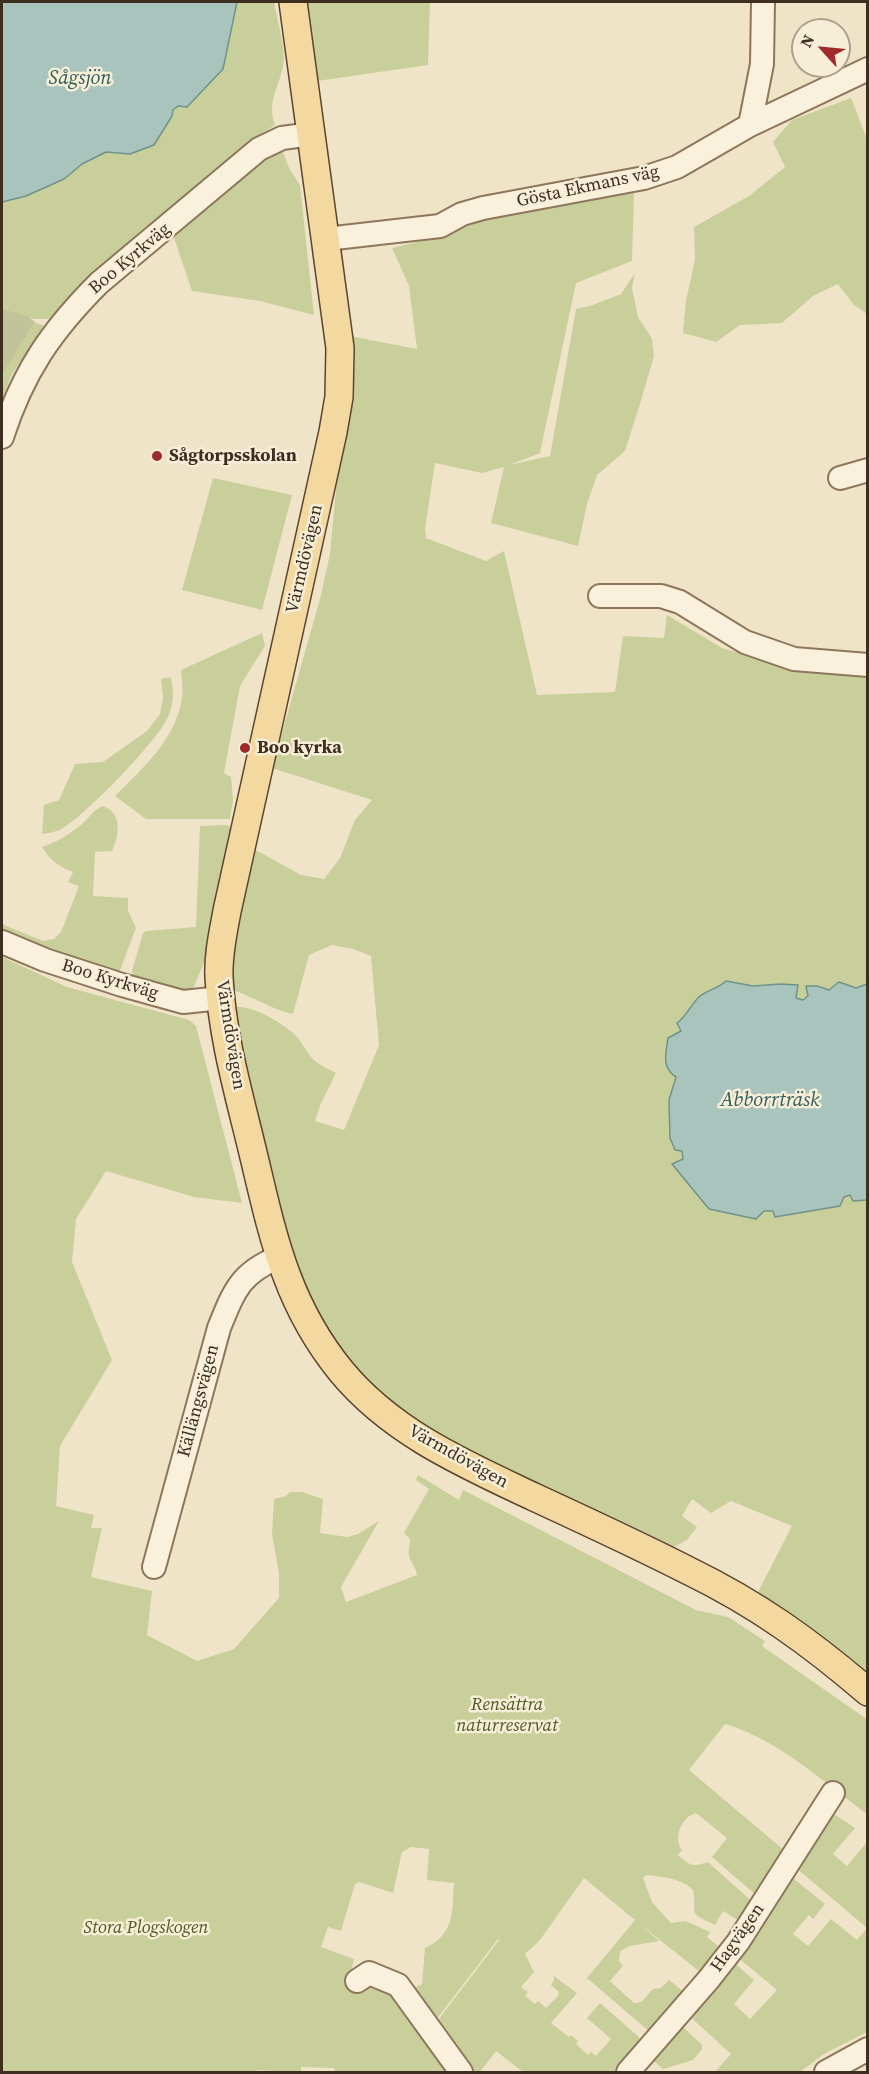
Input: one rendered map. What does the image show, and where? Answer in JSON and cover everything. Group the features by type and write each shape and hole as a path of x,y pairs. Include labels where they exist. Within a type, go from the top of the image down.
{"main road":[{"name":"Värmdövägen","path":"293,2 340,348 339,397 227,911 219,975 224,1024 279,1257 302,1313 340,1370 367,1399 402,1427 467,1465 711,1582 774,1618 818,1650 867,1692"}],"street":[{"path":"750,124 762,64 763,2"},
{"name":"Gösta Ekmans väg","path":"326,239 440,226 462,214 483,208 644,178 677,167 750,124 867,69"},
{"name":"Boo Kyrkväg","path":"2,437 29,369 77,304 259,149 282,138 312,134"},
{"path":"840,478 867,470"},
{"path":"600,596 670,598 746,642 794,659 867,665"},
{"name":"Boo Kyrkväg","path":"2,942 45,960 183,1002 221,998"},
{"name":"Källängsvägen","path":"154,1567 210,1357 223,1318 243,1280 260,1265 279,1257"},
{"name":"Hagvägen","path":"628,2073 738,1942 833,1793"},
{"path":"357,1981 369,1973 398,1985 461,2073"},
{"path":"826,2073 867,2049"}],"green space":[{"path":"2,2 172,116 173,110 178,106 233,23 237,2 274,2 282,43 283,66 272,106 275,125 223,163 95,275 49,319 34,319 2,308"},
{"path":"303,2 430,2 428,65 317,81"},
{"path":"851,98 867,139 867,314 854,305 838,284 813,296 782,323 740,325 716,342 683,333 686,300 695,260 694,227 749,196 785,167 773,142 792,120"},
{"path":"281,147 289,168 300,185 314,315 260,301 192,291 172,232 262,155"},
{"path":"634,193 632,261 576,283 540,453 509,465 550,456 576,309 621,294 635,273 632,288 638,317 652,339 654,356 625,451 597,475 587,504 578,546 491,523 504,467 482,473 435,463 425,529 426,538 486,561 504,551 537,695 615,692 623,636 664,638 667,615 722,648 770,662 867,675 867,984 842,989 817,986 808,991 808,996 803,1000 796,998 797,990 781,984 753,986 726,981 697,1000 678,1023 681,1031 675,1084 683,1159 672,1163 764,1211 773,1211 775,1217 841,1200 850,1195 853,1201 867,1200 867,1678 756,1596 792,1526 731,1501 711,1513 692,1499 682,1516 697,1527 687,1540 669,1550 437,1438 392,1408 327,1337 281,1232 232,1007 255,1010 279,1023 295,1035 315,1061 336,1073 315,1121 344,1130 379,1045 371,956 353,949 332,945 309,955 293,1014 232,990 230,970 252,848 301,875 324,879 340,858 355,820 372,800 272,768 320,599 330,554 350,336 417,349 409,286 392,248 434,238 486,219"},
{"path":"2,308 29,317 35,322 2,374"},
{"path":"35,322 44,326 12,374 2,400 2,372"},
{"path":"213,478 292,495 262,610 182,590"},
{"path":"262,633 265,646 240,686 224,773 231,777 233,800 230,819 146,819 115,796 157,752 173,727 182,698 181,670"},
{"path":"171,677 173,694 171,710 147,747 85,811 60,830 42,834 44,805 59,800 75,764 103,762 147,731 160,714 163,698 161,679"},
{"path":"103,806 114,814 118,832 112,851 95,852 93,896 128,898 128,911 136,928 120,970 114,975 2,934 2,924 43,941 54,939 61,932 79,886 68,882 73,872 55,862 42,847 72,832"},
{"path":"227,825 230,831 212,912 204,963 191,993 133,978 132,971 143,933 196,927 200,826"},
{"name":"Rensättra naturreservat","path":"2,957 67,987 189,1020 196,1026 242,1203 194,1197 106,1171 76,1219 72,1262 112,1360 60,1446 56,1506 94,1515 91,1528 102,1528 91,1577 152,1591 147,1635 197,1661 234,1649 279,1598 279,1572 272,1535 274,1499 286,1496 290,1492 302,1492 323,1499 320,1533 347,1537 358,1534 379,1521 341,1587 346,1602 417,1575 409,1556 410,1539 404,1533 429,1489 416,1480 418,1475 459,1500 463,1490 696,1610 728,1617 765,1641 762,1646 868,1720 867,1814 782,1751 745,1731 725,1724 689,1770 785,1851 756,1895 712,1857 727,1838 696,1813 683,1823 678,1840 682,1850 678,1855 692,1865 708,1862 755,1904 741,1922 723,1911 715,1925 696,1914 693,1890 688,1886 665,1877 646,1875 643,1878 652,1902 671,1923 686,1921 710,1932 707,1937 723,1950 704,1975 641,1925 659,1941 630,1946 620,1951 619,1961 623,1966 610,1981 634,2003 641,2002 653,1989 661,1988 669,1980 684,1992 651,2033 587,1978 635,1920 584,1878 540,1940 525,1954 534,1972 521,1987 528,1992 525,1996 535,2004 538,2001 546,2008 558,1996 559,1992 551,1985 554,1976 577,1993 551,2023 578,2041 576,2044 588,2055 591,2052 596,2056 611,2039 587,2018 600,2003 639,2037 640,2045 616,2072 523,2072 496,2051 480,2072 467,2072 435,2024 499,1940 436,2020 414,1988 422,1984 425,1948 442,1936 447,1929 452,1913 454,1883 427,1880 429,1849 411,1847 402,1852 393,1893 359,1882 355,1884 341,1931 328,1927 321,1947 354,1959 352,1967 356,1987 370,1983 392,1995 416,2021 453,2072 335,2072 334,2068 301,2067 301,2072 257,2070 256,2072 2,2072"},
{"path":"831,1812 855,1828 833,1854 847,1866 867,1842 867,1928 795,1867"},
{"path":"789,1875 825,1904 813,1919 809,1915 793,1934 808,1946 831,1919 857,1940 867,1928 867,2032 824,2054 800,2072 715,2072 731,2054 688,2015 732,1961 754,1980 734,2004 750,2019 777,1990 736,1956"},
{"path":"680,2024 702,2045 702,2049 693,2060 663,2069 650,2058"}],"water":[{"name":"Sågsjön","path":"2,2 237,2 223,69 187,107 178,106 173,110 172,116 154,145 130,154 106,152 82,164 64,179 26,196 2,202"},
{"name":"Abborrträsk","path":"726,981 753,986 798,985 796,998 803,1000 808,996 806,986 817,986 829,990 839,982 856,988 867,984 867,1200 853,1201 850,1195 844,1197 840,1206 775,1217 773,1211 764,1211 756,1219 709,1209 672,1164 683,1159 682,1151 675,1150 670,1138 669,1100 676,1077 666,1065 668,1038 681,1031 677,1023 700,996"}],"place":[{"name":"Sågtorpsskolan","path":"157,456"},
{"name":"Boo kyrka","path":"245,748"}],"park label":[{"name":"Stora Plogskogen","path":"146,1928"}]}
